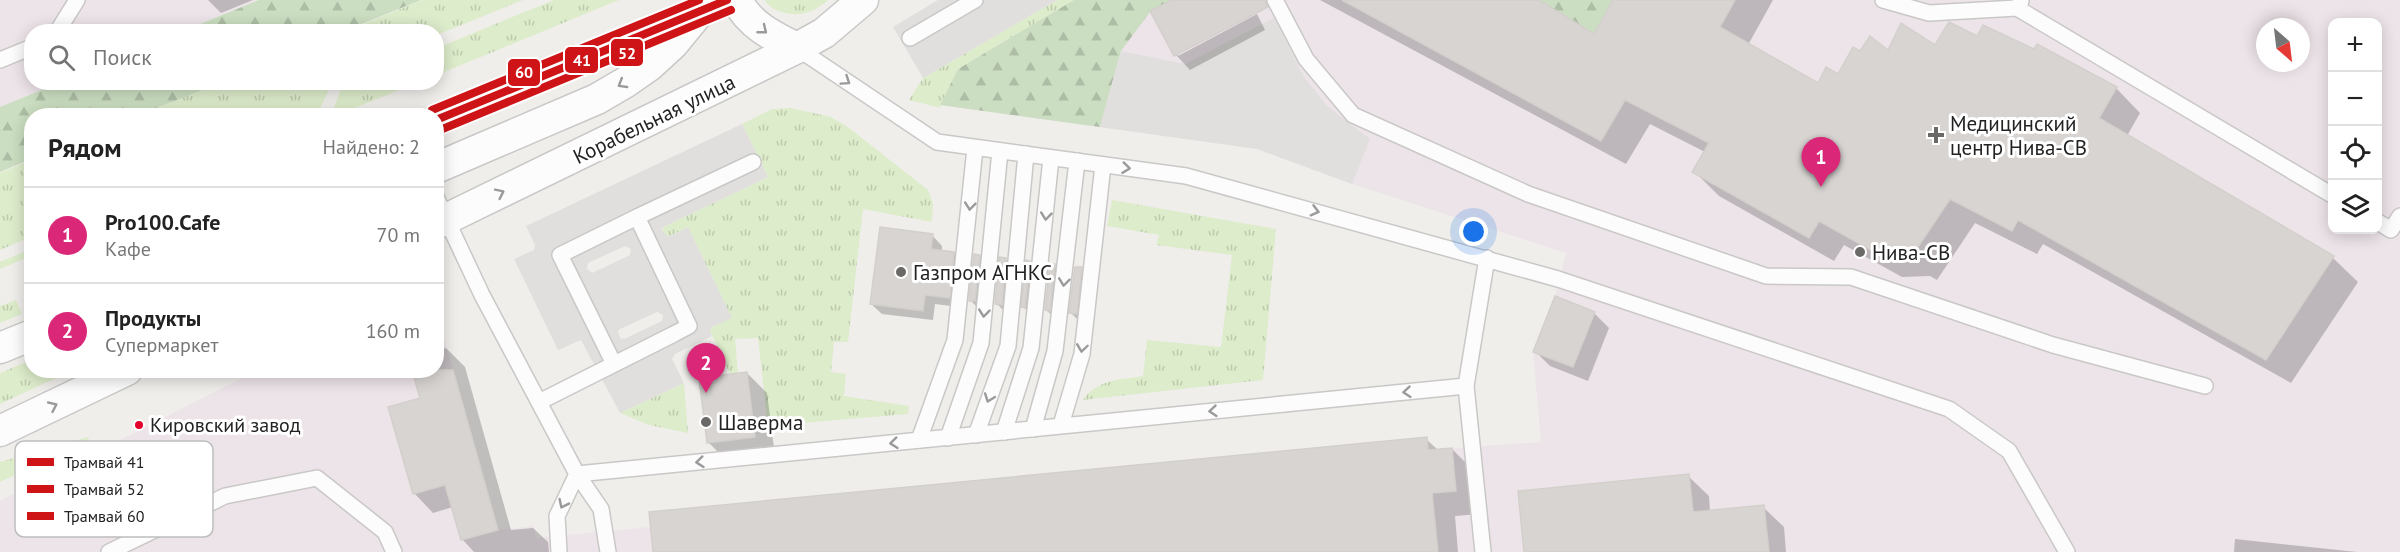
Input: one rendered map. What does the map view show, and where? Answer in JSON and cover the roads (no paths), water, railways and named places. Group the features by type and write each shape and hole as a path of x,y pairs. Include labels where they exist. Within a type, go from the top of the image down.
{"street":[{"name":"Корабельная улица","path":"444,165 597,99 626,82 649,66 673,44 709,0"},
{"path":"737,0 751,20 768,35 797,48"},
{"name":"Корабельная улица","path":"444,211 797,48 824,33 863,0"},
{"path":"0,348 24,338"},
{"path":"0,431 110,378"}],"lane":[{"path":"62,24 77,0"},
{"path":"1275,0 1306,59 1353,115 1528,194 1766,276 1851,277 2053,345 2205,386"},
{"path":"1883,0 1929,13 2020,4 2328,193"},
{"path":"910,38 972,1"},
{"path":"797,48 937,142 1186,176 1558,279 1949,409 2009,451 2067,552"},
{"path":"0,60 24,50"},
{"path":"919,440 955,340 975,148"},
{"path":"948,438 981,343 1000,151"},
{"path":"976,435 1008,346 1026,154"},
{"path":"1004,432 1031,348 1051,158"},
{"path":"1033,429 1055,351 1077,161"},
{"path":"614,364 560,255 753,162"},
{"path":"1061,425 1082,354 1103,165"},
{"path":"2382,224 2391,230 2400,216"},
{"path":"539,402 688,326 637,217"},
{"path":"444,221 577,474 601,509 609,552"},
{"path":"1483,552 1466,386 1487,258"},
{"path":"577,474 1466,386"},
{"path":"559,552 557,516 577,474"},
{"path":"213,502 225,496 317,478 385,532 394,552"},
{"path":"109,552 140,537"}],"tram line":[{"name":"60","path":"437,108 699,0"},
{"name":"41","path":"444,117 727,0"},
{"name":"52","path":"444,128 731,10"}],"place":[{"name":"Медицинский центр Нива-СВ","path":"1936,135"},
{"name":"Pro100.Cafe","path":"1821,187"},
{"name":"Нива-СВ","path":"1860,252"},
{"name":"Газпром АГНКС","path":"901,272"},
{"name":"Продукты","path":"706,393"},
{"name":"Шаверма","path":"706,422"},
{"name":"Кировский завод","path":"139,425"}]}
